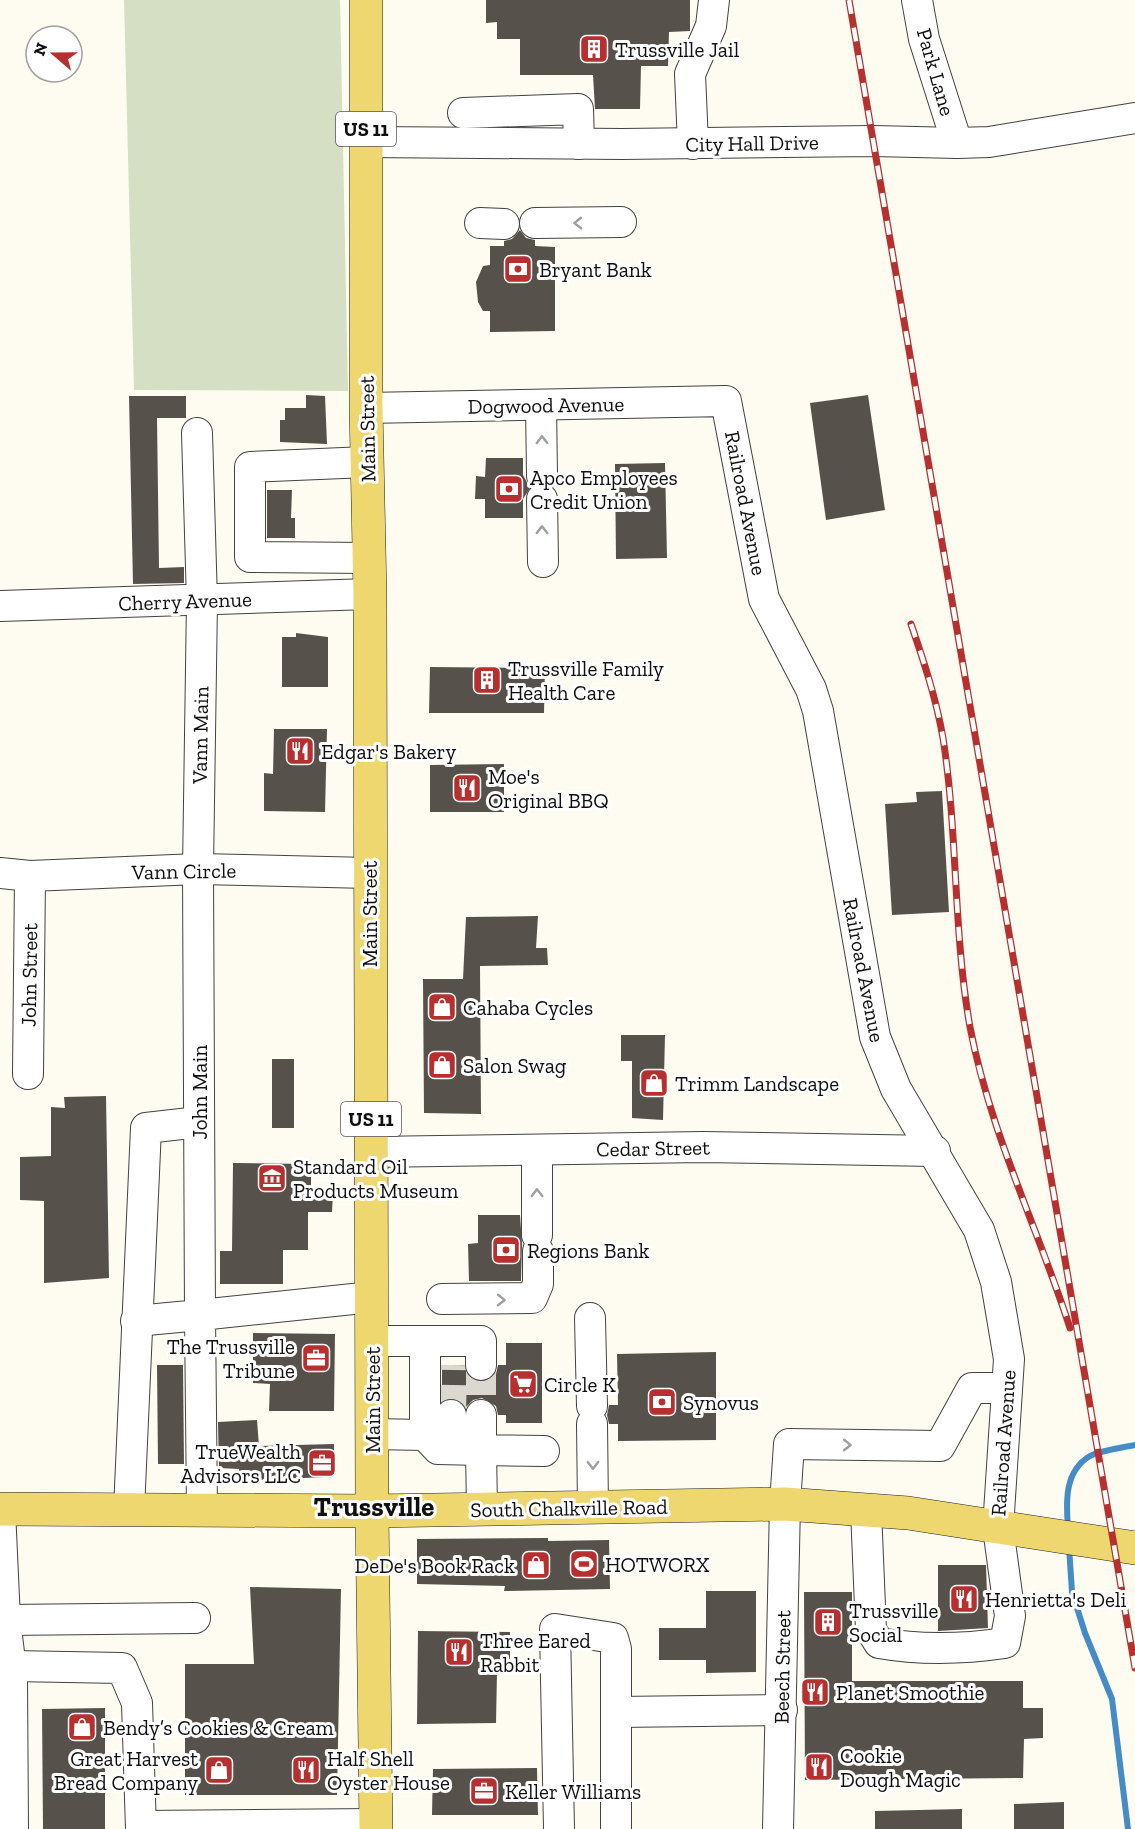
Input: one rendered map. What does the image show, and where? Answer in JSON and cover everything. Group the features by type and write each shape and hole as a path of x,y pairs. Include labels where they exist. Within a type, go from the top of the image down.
{"main road":[{"name":"Main Street","path":"366,0 372,1511 376,1826"},
{"name":"South Chalkville Road","path":"0,1510 372,1511 785,1504 908,1513 1135,1548"}],"street":[{"path":"693,144 690,74 711,26 714,0"},
{"name":"Park Lane","path":"918,0 924,39 957,143"},
{"path":"463,113 578,109 579,144"},
{"name":"City Hall Drive","path":"366,142 693,144 874,141 957,143 989,142 1135,118"},
{"path":"535,223 621,222"},
{"name":"Dogwood Avenue","path":"366,408 726,401"},
{"name":"Railroad Avenue","path":"726,401 764,598 811,689 818,711 875,1036 896,1089 935,1151 979,1230 996,1282 1009,1359 998,1528 1010,1616 1005,1643 983,1646 902,1647 879,1643 871,1630 866,1510"},
{"path":"541,405 543,562"},
{"name":"Vann Main","path":"197,432 202,601 198,868"},
{"path":"368,462 250,467 250,557 369,558"},
{"name":"Cherry Avenue","path":"0,606 370,594"},
{"name":"Vann Circle","path":"0,873 30,876 198,868 369,873"},
{"name":"John Main","path":"198,868 202,1511"},
{"name":"John Street","path":"28,1074 30,876"},
{"path":"129,1510 146,1128 199,1122"},
{"name":"Cedar Street","path":"371,1152 703,1147 935,1151"},
{"path":"442,1299 532,1298 538,1284 537,1151"},
{"path":"136,1321 372,1297"},
{"path":"590,1318 594,1507"},
{"path":"372,1341 453,1353 425,1435"},
{"name":"Beech Street","path":"778,1829 785,1504 789,1444 940,1446 972,1388 1007,1388"},
{"path":"451,1415 451,1449"},
{"path":"481,1415 482,1509"},
{"path":"372,1434 425,1435 438,1449 544,1451"},
{"path":"0,1510 5,1620 12,1666 13,1829"},
{"path":"5,1620 195,1618"},
{"path":"559,1829 555,1629 613,1638 616,1649 616,1829"},
{"path":"12,1666 122,1668 137,1703 141,1827 376,1826"},
{"path":"616,1712 782,1710"}],"green space":[{"path":"124,0 340,0 348,391 134,390"}],"building":[{"name":"Trussville Jail","path":"486,0 690,0 690,31 669,32 668,66 641,66 640,109 595,109 593,75 520,75 520,39 497,39 497,22 486,23"},
{"name":"Bryant Bank","path":"520,230 526,238 535,240 535,246 555,247 555,331 490,332 490,311 483,311 478,302 476,282 483,266 490,265 490,246 504,246 504,241 512,239"},
{"path":"306,395 325,396 327,444 280,442 280,420 285,420 285,408 306,408"},
{"path":"868,395 885,510 826,520 810,403"},
{"path":"129,396 186,396 186,418 157,418 159,568 184,567 184,583 133,584"},
{"path":"486,458 523,458 523,475 530,488 523,499 523,518 485,518 485,499 475,499 476,476 485,477"},
{"path":"665,463 667,558 616,559 615,464"},
{"path":"267,490 292,490 291,518 295,518 295,538 267,538"},
{"path":"296,633 328,637 328,687 282,687 282,637 296,637"},
{"name":"Trussville Family Health Care","path":"430,667 545,668 544,713 429,713"},
{"name":"Edgar's Bakery","path":"274,729 327,729 325,812 264,811 264,773 273,774"},
{"name":"Moe's Original BBQ","path":"504,764 504,812 430,812 430,765"},
{"path":"942,791 949,912 892,915 885,804 917,802 916,792"},
{"path":"538,916 536,948 547,948 548,965 480,966 481,1114 424,1113 423,979 463,979 466,917"},
{"path":"621,1035 665,1035 663,1120 632,1118 632,1061 621,1061"},
{"path":"272,1059 294,1059 294,1128 272,1128"},
{"path":"106,1096 109,1278 44,1283 44,1201 20,1200 20,1157 51,1156 51,1107 65,1108 64,1097"},
{"path":"233,1163 311,1164 311,1193 333,1193 332,1212 308,1212 308,1250 283,1250 283,1284 220,1284 220,1251 232,1251"},
{"path":"478,1215 520,1215 521,1281 469,1281 468,1244 478,1243"},
{"path":"253,1333 335,1334 334,1411 269,1411 270,1384 253,1383"},
{"path":"506,1343 542,1343 542,1423 506,1423 506,1415 498,1415 496,1406 482,1398 473,1400 466,1407 459,1400 450,1398 442,1400 442,1365 464,1365 472,1380 480,1382 489,1380 496,1374 498,1365 506,1365"},
{"path":"716,1352 716,1440 618,1441 618,1424 609,1424 607,1415 609,1405 618,1405 617,1354"},
{"path":"157,1365 183,1365 184,1464 158,1464"},
{"path":"257,1420 259,1446 334,1444 334,1472 325,1477 240,1481 239,1469 219,1468 218,1422"},
{"path":"548,1538 548,1541 609,1540 610,1589 504,1591 505,1586 417,1584 417,1539"},
{"path":"938,1565 986,1565 988,1628 938,1631"},
{"path":"250,1587 341,1589 337,1795 185,1795 185,1664 254,1664"},
{"path":"706,1591 756,1591 756,1672 706,1673 706,1660 659,1660 659,1628 706,1628"},
{"path":"804,1592 852,1592 852,1681 1023,1681 1023,1708 1043,1708 1043,1738 1024,1739 1023,1778 805,1780"},
{"path":"418,1631 510,1632 510,1672 497,1672 496,1723 417,1724"},
{"path":"105,1708 105,1829 43,1829 42,1709"},
{"path":"537,1768 538,1815 432,1815 433,1769"},
{"path":"1064,1802 1064,1829 1014,1829 1014,1804"},
{"path":"962,1809 962,1829 875,1829 875,1811"}],"waterway":[{"path":"1068,1528 1068,1488 1075,1470 1090,1456 1135,1445"},
{"path":"1069,1547 1072,1592 1085,1633 1112,1699 1128,1829"}],"tunnel":[{"path":"451,1415 452,1365"},
{"path":"481,1365 481,1415"}],"railway":[{"path":"849,0 1135,1668"},
{"path":"911,624 933,694 943,738 951,810 961,955 970,1027 989,1104 1070,1328"}],"place":[{"name":"Trussville Jail","path":"594,49"},
{"name":"Bryant Bank","path":"518,269"},
{"name":"Apco Employees Credit Union","path":"509,489"},
{"name":"Trussville Family Health Care","path":"487,680"},
{"name":"Edgar's Bakery","path":"300,751"},
{"name":"Moe's Original BBQ","path":"467,788"},
{"name":"Cahaba Cycles","path":"442,1007"},
{"name":"Salon Swag","path":"442,1065"},
{"name":"Trimm Landscape","path":"654,1083"},
{"name":"Standard Oil Products Museum","path":"272,1178"},
{"name":"Regions Bank","path":"506,1250"},
{"name":"The Trussville Tribune","path":"316,1358"},
{"name":"Circle K","path":"523,1384"},
{"name":"Synovus","path":"662,1402"},
{"name":"TrueWealth Advisors LLC","path":"322,1463"},
{"name":"HOTWORX","path":"584,1564"},
{"name":"DeDe's Book Rack","path":"536,1565"},
{"name":"Henrietta's Deli","path":"964,1599"},
{"name":"Trussville Social","path":"828,1622"},
{"name":"Three Eared Rabbit","path":"459,1652"},
{"name":"Planet Smoothie","path":"815,1692"},
{"name":"Bendy’s Cookies & Cream","path":"82,1727"},
{"name":"Cookie Dough Magic","path":"819,1767"},
{"name":"Great Harvest Bread Company","path":"219,1770"},
{"name":"Half Shell Oyster House","path":"306,1770"},
{"name":"Keller Williams","path":"484,1791"}],"district":[{"name":"Trussville","path":"374,1507"}]}
